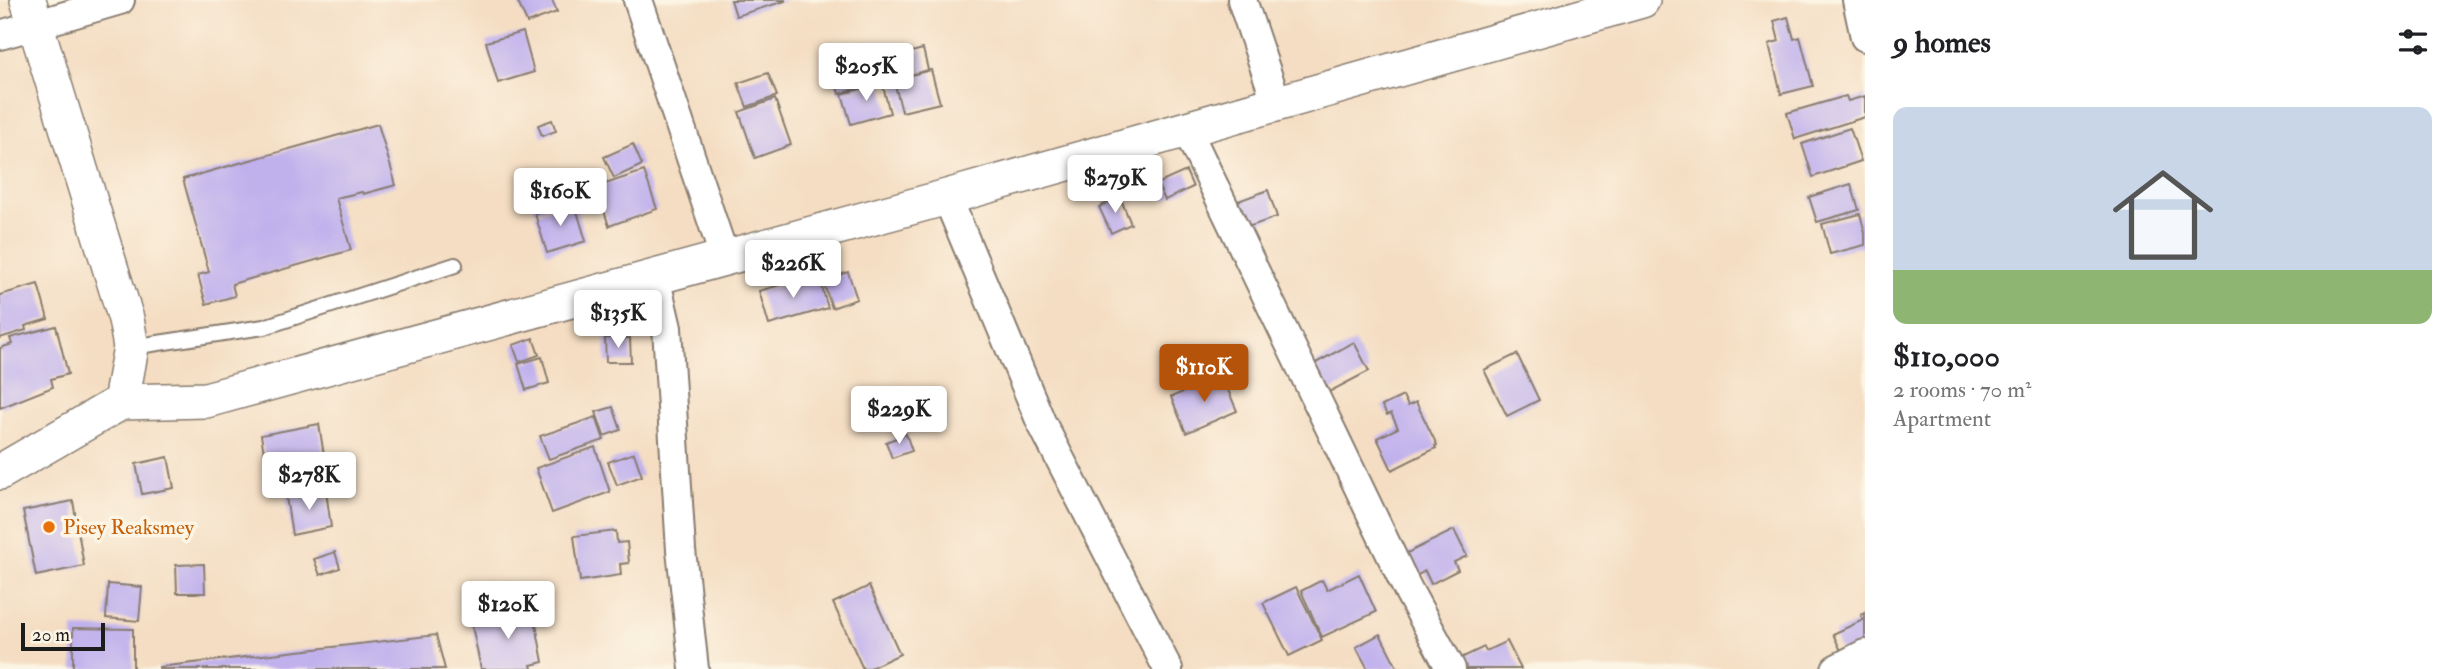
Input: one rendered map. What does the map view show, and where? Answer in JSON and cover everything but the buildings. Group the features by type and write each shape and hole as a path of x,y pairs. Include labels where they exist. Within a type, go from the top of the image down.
{"street":[{"path":"0,36 32,12 120,0"},
{"path":"638,0 724,256"},
{"path":"1242,0 1277,104"},
{"path":"0,472 121,402 206,400 947,197 1642,0"},
{"path":"1857,0 1865,37"},
{"path":"32,12 126,318 131,347 121,402"},
{"path":"1187,130 1407,588 1451,669"},
{"path":"947,197 1041,422 1168,669"},
{"path":"655,276 667,328 681,550 694,669"},
{"path":"1836,669 1865,654"}],"lane":[{"path":"131,347 264,327 455,265"}],"place":[{"name":"Pisey Reaksmey","path":"49,527"}]}
